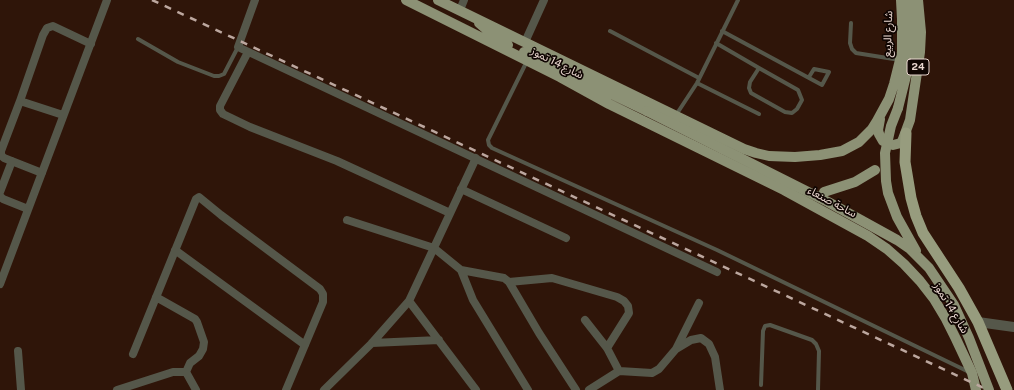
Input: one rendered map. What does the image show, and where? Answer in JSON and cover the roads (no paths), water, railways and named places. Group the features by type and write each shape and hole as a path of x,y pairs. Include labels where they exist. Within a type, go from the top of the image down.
{"highway":[{"path":"898,144 906,168 911,198 916,216 923,233 959,288 978,322 1007,390"},
{"path":"977,373 993,390"}],"main road":[{"name":"شارع 14 تموز","path":"406,0 609,104 698,147"},
{"name":"شارع 14 تموز","path":"438,0 676,115 706,131 756,153 769,156 795,157 820,155 842,150 866,136 882,113"},
{"name":"شارع الربيع","path":"882,113 894,84 900,60 902,41 900,0"},
{"path":"909,0 912,34 910,53 906,78 898,108 891,126 887,146 885,167 888,193 897,217 922,260 938,280 954,305 977,373 989,390"},
{"name":"24","path":"898,144 910,120 920,52 921,32 918,0"},
{"path":"474,18 490,33 509,45 647,111 845,211 897,240 922,260"},
{"path":"882,113 878,130 883,141"},
{"path":"698,147 698,138 701,133 706,131"},
{"name":"ساحة صنعاء","path":"698,147 784,190 868,236"},
{"name":"ساحة صنعاء","path":"824,192 855,182 876,170"},
{"name":"ساحة صنعاء","path":"784,190 801,194"},
{"name":"شارع 14 تموز","path":"868,236 887,249 904,264 934,299 977,373 976,390"}],"street":[{"path":"0,284 107,0"},
{"path":"255,0 238,47 718,272"},
{"path":"460,10 464,0"},
{"path":"525,42 544,0"},
{"path":"42,173 2,157 1,151 20,101 42,35 47,28 53,26 91,44"},
{"path":"248,52 220,106 220,110 223,114 250,127 337,161 450,213"},
{"path":"20,101 63,115"},
{"path":"324,390 372,343 409,301 476,158"},
{"path":"0,192 12,161"},
{"path":"461,189 566,238"},
{"path":"0,196 3,199 28,209"},
{"path":"133,354 196,199 199,197 320,289 323,294 322,302 286,390"},
{"path":"347,220 434,248 460,270 473,300 528,390"},
{"path":"175,250 304,345"},
{"path":"460,270 504,278 510,282 539,333 576,390"},
{"path":"510,282 552,278 617,297 624,301 628,306 629,313 607,348"},
{"path":"156,297 195,319 197,322 204,342 203,349 200,356 190,363 186,372"},
{"path":"409,301 476,390"},
{"path":"589,390 619,371 652,372 659,369 676,349 699,303"},
{"path":"585,320 607,348 619,371"},
{"path":"978,322 1014,327"},
{"path":"676,349 692,340 701,338 709,344 715,357 720,390"},
{"path":"372,343 439,340"},
{"path":"18,351 21,390"},
{"path":"117,390 173,372 186,372"},
{"path":"186,372 196,390"}],"lane":[{"path":"676,115 699,78 738,0"},
{"path":"851,23 850,43 852,49 856,53 900,60"},
{"path":"610,31 699,78"},
{"path":"722,31 822,85 829,72 814,69 809,77"},
{"path":"138,40 178,62 214,76 224,74 238,47"},
{"path":"716,44 759,68 798,90 802,100 797,109 792,113 785,112 751,93 749,88 750,82 759,68"},
{"path":"527,61 488,140 489,145 492,148 717,250 977,373"},
{"path":"696,83 759,114"},
{"path":"760,385 762,331 765,326 770,325 812,340 816,344 818,351 818,390"}],"railway":[{"path":"152,0 988,390"}]}
